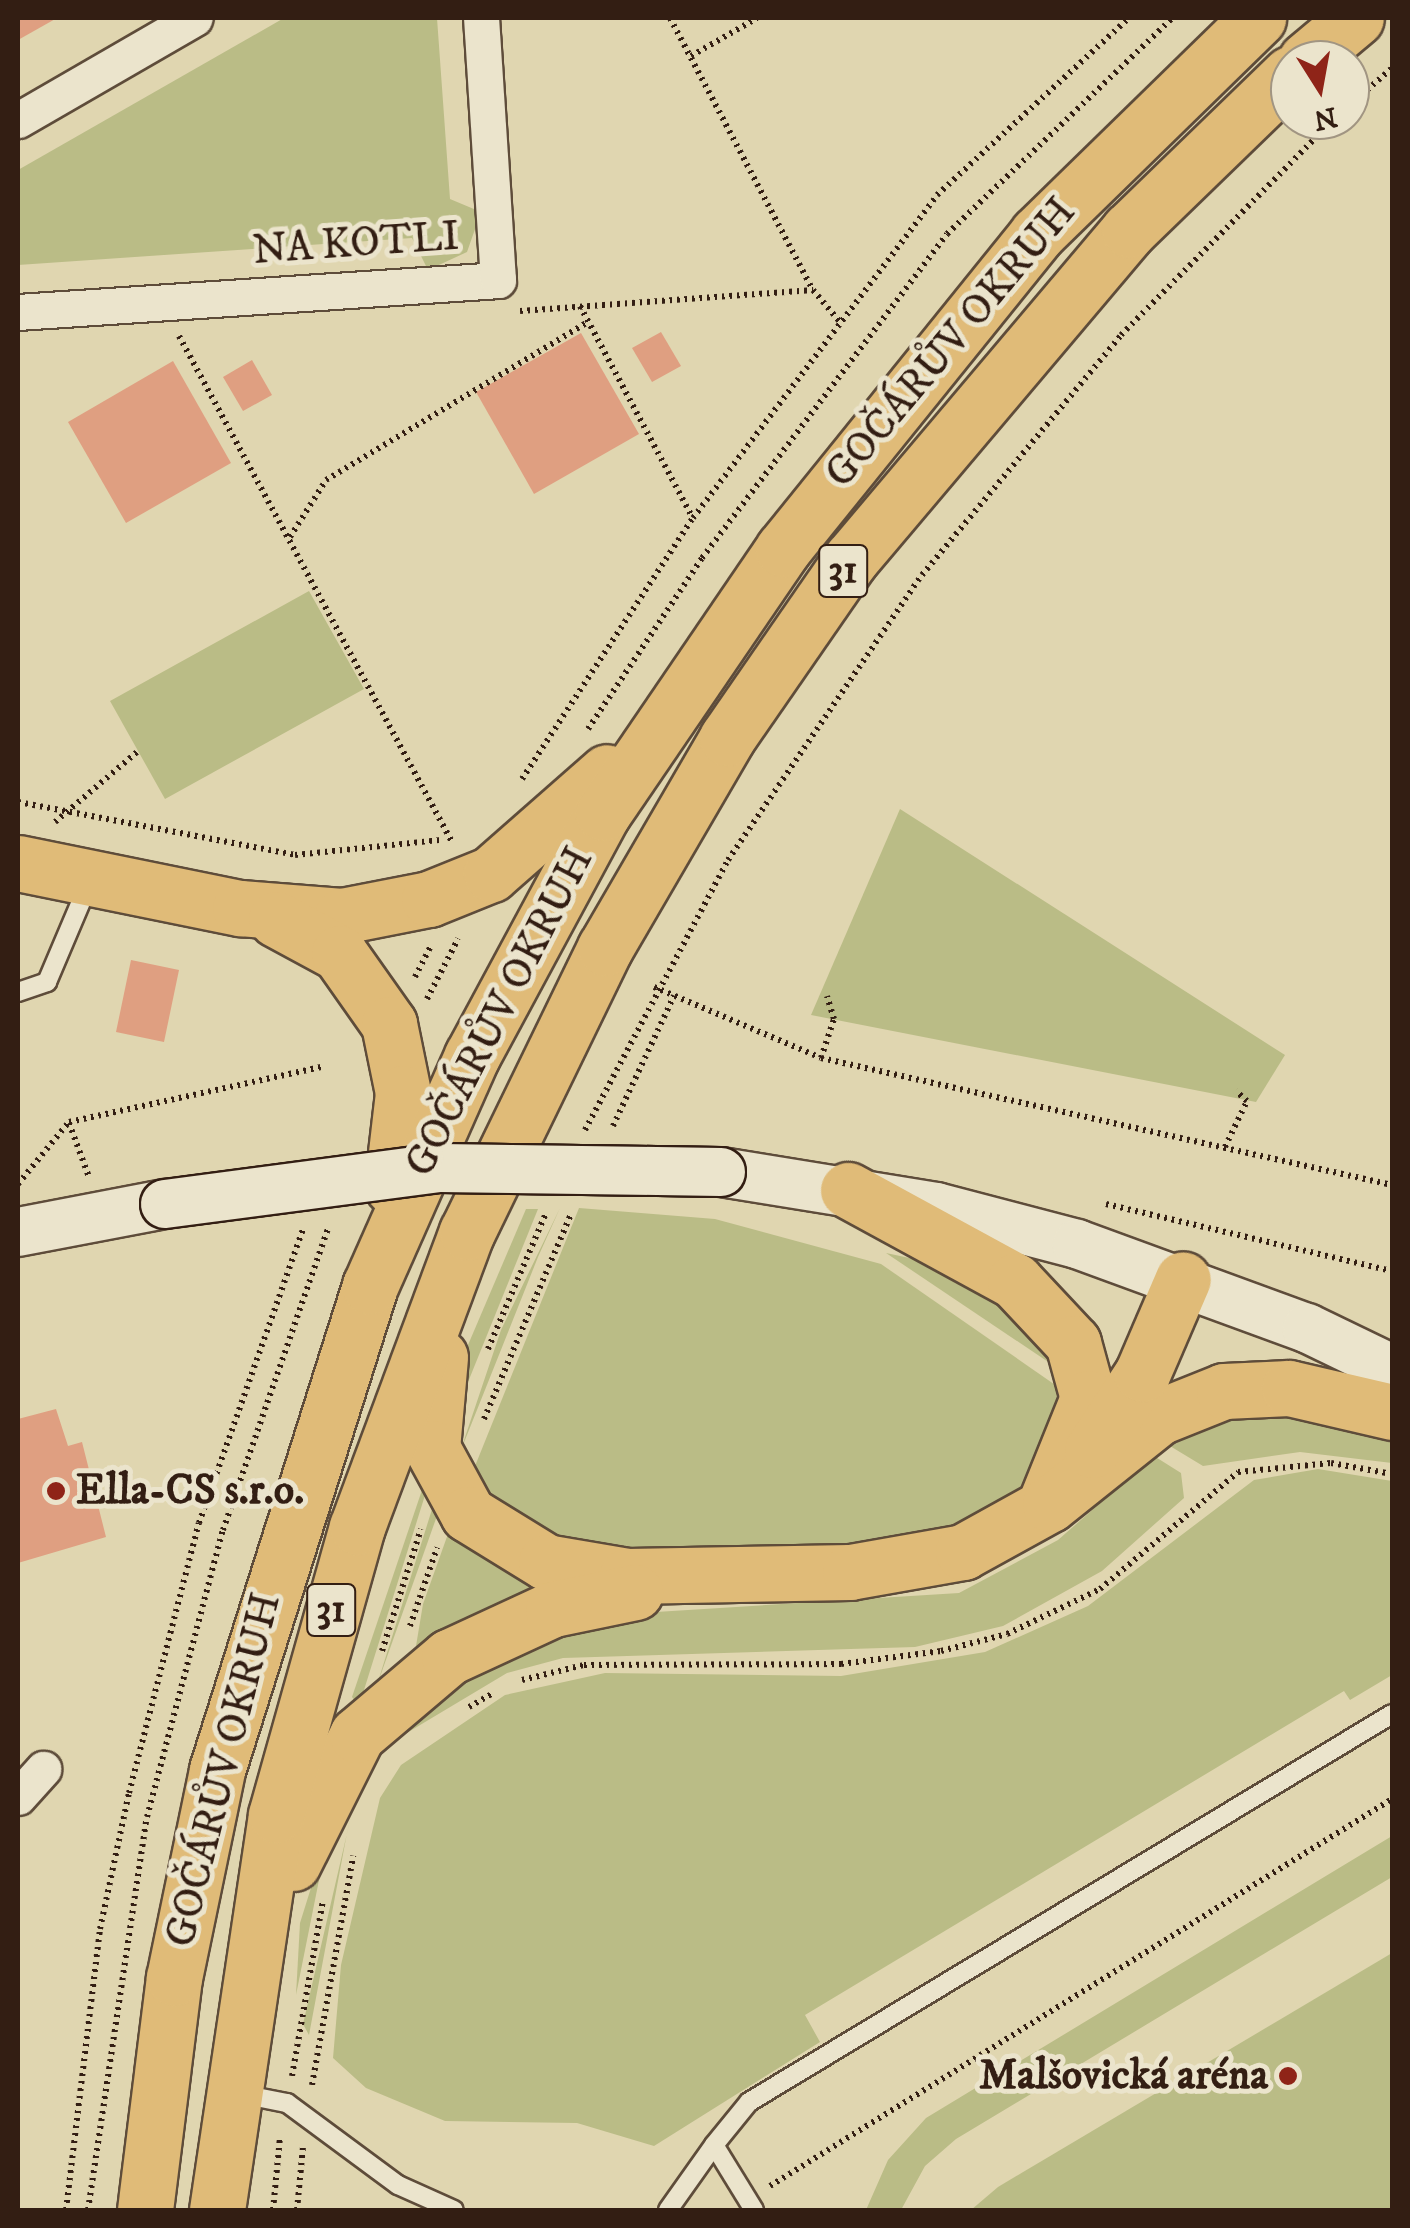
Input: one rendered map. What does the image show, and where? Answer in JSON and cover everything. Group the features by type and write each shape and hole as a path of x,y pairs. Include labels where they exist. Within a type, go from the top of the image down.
{"main road":[{"name":"GOČÁRŮV OKRUH","path":"145,2210 174,1978 217,1770 370,1286 490,1022 663,718 913,377 1036,234 1258,18"},
{"path":"1330,40 1356,18"},
{"name":"GOČÁRŮV OKRUH","path":"217,2210 241,2002 308,1688 410,1372 467,1232 669,831 851,560 1129,230 1270,93"},
{"path":"36,836 91,878 240,908 342,916 450,861 543,834 663,718"},
{"path":"240,908 339,953 389,1024 403,1121 370,1286"},
{"path":"848,1190 1015,1282 1073,1343 1087,1388 1084,1419 1058,1483 1021,1524"},
{"path":"467,1232 430,1419 455,1498 491,1536 546,1562 627,1576 743,1577"},
{"path":"1021,1524 1116,1418 1183,1279"},
{"path":"241,2002 316,1800 356,1735 449,1657 553,1608 743,1577 928,1562 1021,1524 1138,1431 1203,1396 1268,1386 1392,1412"}],"street":[{"path":"18,120 196,18"},
{"name":"NA KOTLI","path":"18,312 498,280 481,18"},
{"path":"18,1232 165,1204 440,1168 721,1172 848,1190 1006,1224 1183,1279 1392,1369"},
{"path":"18,1797 43,1769"}],"lane":[{"path":"18,992 47,982 91,878"},
{"path":"668,2210 749,2102 1392,1714"},
{"path":"230,2092 288,2104 398,2185 454,2210"},
{"path":"714,2145 751,2205"}],"path":[{"path":"670,18 814,290 840,322"},
{"path":"691,56 757,18"},
{"path":"516,789 692,518 936,195 1129,18"},
{"path":"1370,87 1392,68"},
{"path":"580,1141 654,987 822,711 922,575 1121,335 1313,140"},
{"path":"692,518 580,306 814,290"},
{"path":"290,538 326,480 588,322"},
{"path":"178,335 290,538 450,861"},
{"path":"36,836 138,751"},
{"path":"18,802 295,855 450,861"},
{"path":"36,836 70,829"},
{"path":"389,1024 450,861 465,833"},
{"path":"654,987 822,1058 1392,1185"},
{"path":"610,1132 674,996"},
{"path":"822,1058 834,1019 827,996"},
{"path":"18,1184 69,1122 321,1067"},
{"path":"1225,1147 1247,1101 1236,1091"},
{"path":"69,1122 89,1178"},
{"path":"482,1425 578,1200"},
{"path":"1100,1203 1392,1271"},
{"path":"66,2210 100,1929 129,1793 198,1523 306,1224"},
{"path":"464,1710 520,1680 584,1665 841,1664 941,1652 1007,1634 1100,1589 1238,1472 1331,1463 1392,1474"},
{"path":"389,1706 455,1498"},
{"path":"751,2205 1392,1800"},
{"path":"298,2210 307,2118 355,1846"}],"green space":[{"path":"284,18 437,18 450,199 481,212 467,252 428,270 412,238 18,265 18,170"},
{"path":"309,591 364,689 165,799 110,701"},
{"path":"900,809 1285,1055 1256,1102 811,1015"},
{"path":"560,1208 538,1257 459,1455 501,1330"},
{"path":"579,1208 715,1219 881,1264 1074,1398 1057,1449 1013,1496 956,1527 885,1542 598,1553 515,1523 471,1476"},
{"path":"526,1209 538,1209 449,1429 465,1352"},
{"path":"886,1253 947,1266 1019,1299 1072,1378"},
{"path":"1250,1407 1341,1422 1392,1443 1392,1463 1300,1452 1203,1466 1165,1443"},
{"path":"1154,1456 1181,1473 1184,1498 1102,1571 1003,1626 915,1647 563,1658 507,1673 385,1746 492,1655 624,1614 959,1593 1058,1540"},
{"path":"1318,1469 1392,1481 1392,1675 1350,1700 1344,1691 805,2015 820,2042 654,2146 577,2123 445,2121 366,2088 333,2058 341,1965 380,1798 401,1765 505,1695 605,1673 841,1676 985,1652 1088,1606 1254,1480"},
{"path":"422,1490 426,1492 359,1706 352,1697"},
{"path":"433,1506 438,1513 376,1688"},
{"path":"449,1531 533,1590 415,1652 423,1604"},
{"path":"329,1830 296,1995 300,1923"},
{"path":"347,1835 309,2035 303,2024"},
{"path":"1392,1836 1392,1877 956,2139 925,2166 901,2210 866,2210 888,2160 926,2118"},
{"name":"Malšovická aréna","path":"1392,1953 1392,2210 971,2210 998,2187"}],"building":[{"path":"18,18 57,18 18,40"},
{"path":"661,332 681,366 652,382 632,348"},
{"path":"581,333 639,434 534,494 476,392"},
{"path":"252,360 272,395 243,411 223,377"},
{"path":"173,361 231,463 126,523 68,422"},
{"path":"131,960 179,970 164,1042 116,1032"},
{"name":"Ella-CS s.r.o.","path":"56,1409 68,1446 82,1442 106,1537 18,1563 18,1419"}],"place":[{"name":"Ella-CS s.r.o.","path":"56,1491"},
{"name":"Malšovická aréna","path":"1288,2076"}]}
